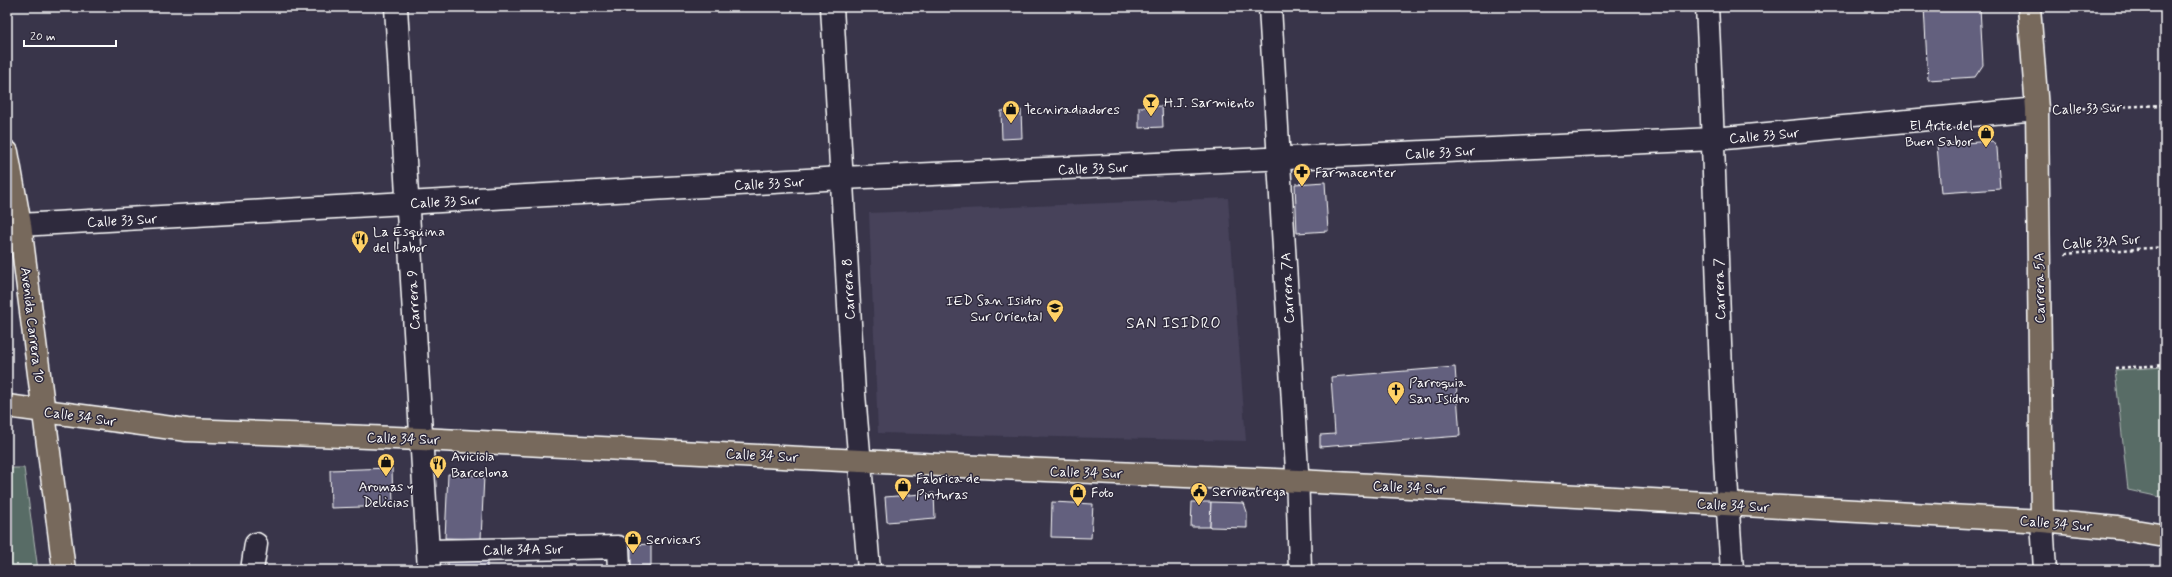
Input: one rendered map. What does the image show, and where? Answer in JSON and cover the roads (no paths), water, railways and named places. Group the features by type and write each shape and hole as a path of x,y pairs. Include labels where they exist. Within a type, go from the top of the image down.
{"main road":[{"name":"Carrera 5A","path":"2029,7 2037,110 2042,521"},
{"name":"Avenida Carrera 10","path":"7,152 20,225 64,570"},
{"name":"Calle 34 Sur","path":"7,406 187,430 421,438 1000,468 1298,481 2042,521 2118,528 2165,536"}],"street":[{"name":"Carrera 9","path":"396,7 429,560"},
{"name":"Carrera 8","path":"832,7 859,460 869,570"},
{"name":"Carrera 7A","path":"1270,7 1298,481 1300,570"},
{"name":"Carrera 7","path":"1707,7 1714,139 1727,505 1732,570"},
{"name":"Calle 33 Sur","path":"20,225 842,178 1279,160 1714,139 2037,110"},
{"name":"Carrera 5A","path":"2042,521 2045,570"},
{"path":"252,570 256,544"},
{"name":"Calle 34A Sur","path":"429,560 618,547 619,570"}],"place":[{"name":"H.J. Sarmiento","path":"1151,117"},
{"name":"Tecniradiadores","path":"1011,124"},
{"name":"El Arte del Buen Sabor","path":"1986,148"},
{"name":"Farmacenter","path":"1302,187"},
{"name":"La Esquina del Labor","path":"360,254"},
{"name":"IED San Isidro Sur Oriental","path":"1055,323"},
{"name":"Parroquia San Isidro","path":"1396,405"},
{"name":"Aromas y Delicias","path":"386,477"},
{"name":"Aviciola Barcelona","path":"438,479"},
{"name":"Fabrica de Pinturas","path":"903,501"},
{"name":"Servientrega","path":"1199,506"},
{"name":"Foto","path":"1078,507"},
{"name":"Servicars","path":"633,554"}],"district":[{"name":"SAN ISIDRO","path":"1174,323"}]}
